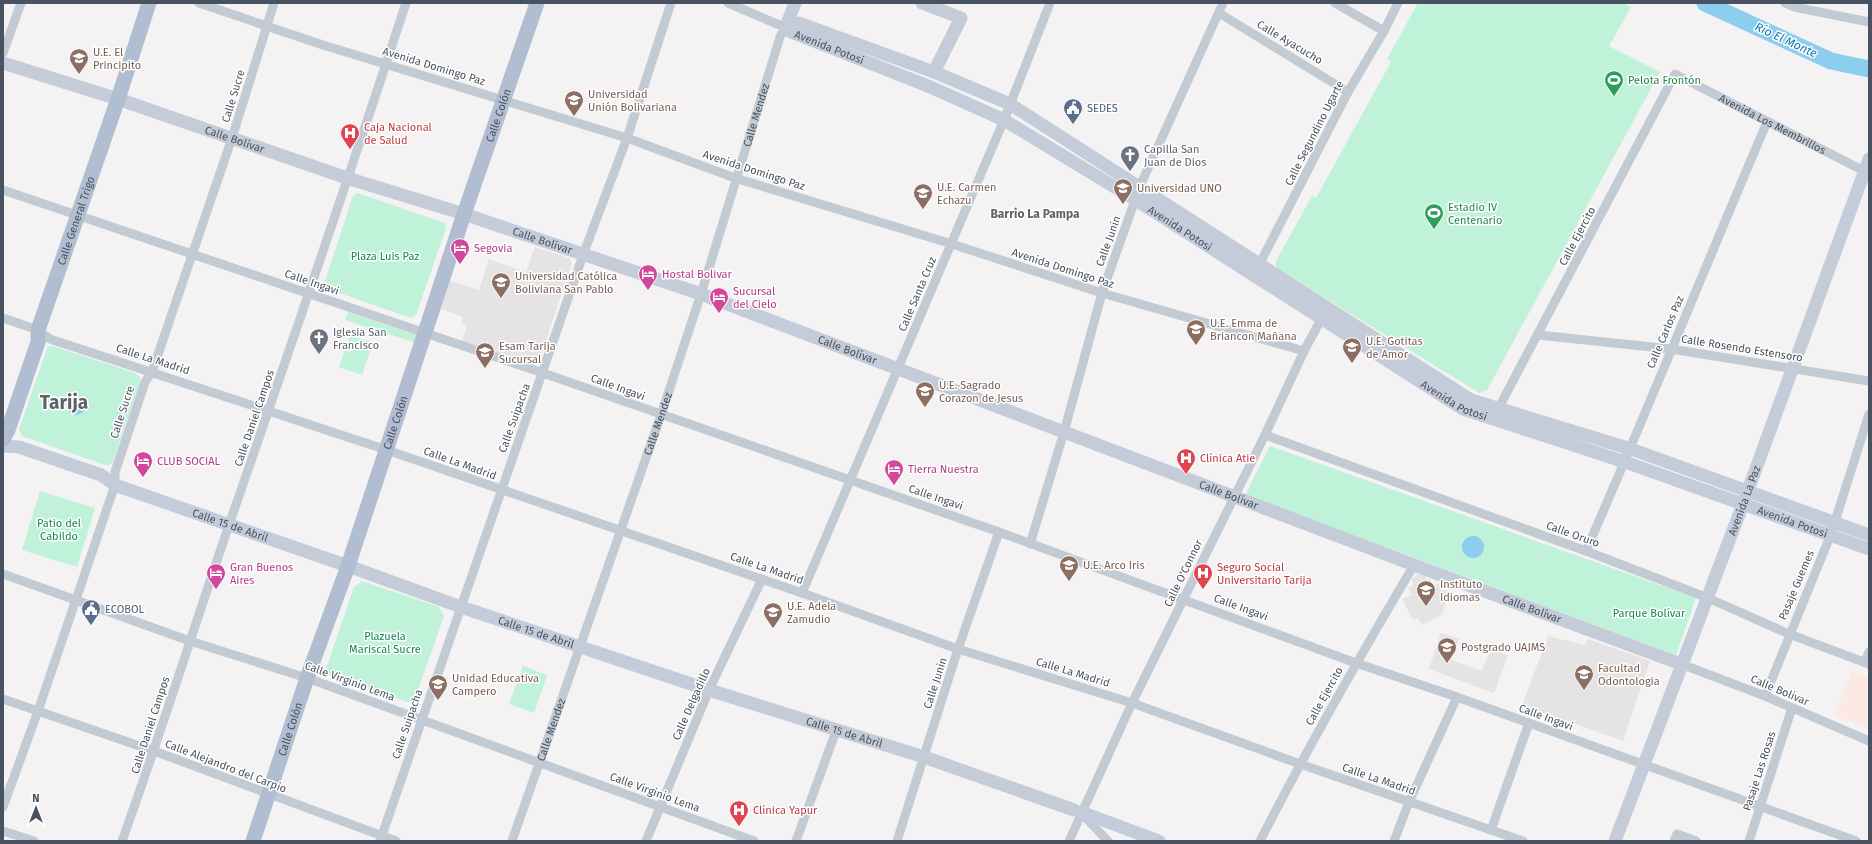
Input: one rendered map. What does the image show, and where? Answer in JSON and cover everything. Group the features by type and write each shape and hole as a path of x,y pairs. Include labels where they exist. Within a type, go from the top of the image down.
{"main road":[{"name":"Calle General Trigo","path":"3,439 8,430 38,342 38,330 118,99 149,3"},
{"name":"Calle Colón","path":"253,841 307,678 348,566 424,333 537,3"}],"street":[{"path":"3,53 21,3"},
{"name":"Avenida Domingo Paz","path":"199,3 386,64 627,138 735,178 952,244 1102,293 1304,351"},
{"name":"Calle Sucre","path":"3,807 115,485 115,472 145,382 152,372 232,138 274,3"},
{"name":"Calle Daniel Campos","path":"122,841 270,410 406,3"},
{"name":"Calle Suipacha","path":"381,838 583,255 627,138 671,3"},
{"path":"728,3 777,24 786,26"},
{"name":"Calle Mendez","path":"512,841 579,646 661,416 701,294 735,178 780,37 795,3"},
{"path":"922,3 961,18 928,86"},
{"name":"Calle Santa Cruz","path":"802,593 952,244 1004,120 1050,3"},
{"name":"Calle Junin","path":"1030,544 1064,432 1102,293 1140,186 1223,3"},
{"path":"1336,3 1384,31"},
{"name":"Calle Segundino Ugarte","path":"1256,270 1348,92 1384,31 1398,3"},
{"path":"1785,3 1869,22"},
{"name":"Calle Ayacucho","path":"1219,13 1348,92"},
{"name":"Avenida Potosi","path":"1256,270 1140,186 1010,104 934,72 799,23 786,26 791,32 928,86 1004,120 1496,414 1743,504 1869,536"},
{"name":"Calle Bolívar","path":"3,63 118,99 348,178 464,214 701,294 1414,565 1681,664"},
{"name":"Avenida Los Membrillos","path":"1675,74 1867,172"},
{"name":"Calle Ejercito","path":"1496,414 1675,74"},
{"name":"Calle Carlos Paz","path":"1586,552 1631,449 1671,349 1767,122"},
{"name":"Avenida La Paz","path":"1615,841 1681,664 1708,598 1747,490 1867,172 1869,159"},
{"name":"Calle Ingavi","path":"3,190 543,373 661,416 999,532 1356,663 1457,697 1856,841"},
{"name":"Calle O'Connor","path":"1069,841 1077,811 1265,436 1304,351 1325,313"},
{"name":"Calle La Madrid","path":"3,318 38,330 50,339 270,410 387,450 802,593 958,650 1132,703 1300,764 1523,841"},
{"name":"Calle Rosendo Estensoro","path":"1538,335 1671,349 1869,381"},
{"name":"Avenida Potosi","path":"1496,414 1631,449 1747,490 1833,528 1869,549"},
{"name":"Pasaje Guemes","path":"1764,696 1788,634 1833,528 1869,414"},
{"name":"Calle Oruro","path":"1265,436 1586,552 1708,598 1788,634 1867,663"},
{"name":"Calle 15 de Abril","path":"3,446 19,447 101,475 115,485 461,607 709,690 836,731 924,757 1159,841"},
{"name":"Calle Junin","path":"897,841 958,650 999,532"},
{"name":"Calle Ejercito","path":"1260,841 1300,764 1356,663 1414,565"},
{"name":"Calle Virginio Lema","path":"3,574 190,641 307,678 754,841"},
{"name":"Calle Delgadillo","path":"646,841 709,690 762,579"},
{"path":"1867,663 1869,652"},
{"name":"Calle Bolivar","path":"1681,664 1764,696 1869,741"},
{"path":"1394,841 1409,802 1457,697"},
{"name":"Calle Alejandro del Carpio","path":"3,698 154,751 381,838 396,841"},
{"name":"Pasaje Las Rosas","path":"1749,841 1792,708"},
{"path":"1491,830 1529,723"},
{"path":"796,841 836,731"},
{"path":"1077,811 1108,841"},
{"path":"3,831 34,841"},
{"path":"1674,841 1677,834 1696,841"}],"shaded area":[{"name":"Universidad Católica Boliviana San Pablo","path":"535,247 569,258 572,263 539,361 534,365 462,341 467,326 461,323 463,317 438,308 448,280 479,290 489,259 526,272"},
{"name":"Instituto Idiomas","path":"1418,574 1424,575 1427,580 1430,579 1433,586 1440,583 1443,590 1448,591 1443,614 1422,625 1418,618 1413,620 1402,599 1412,595 1408,588 1413,586 1412,579"},
{"name":"Postgrado UAJMS","path":"1441,633 1459,639 1452,660 1482,671 1491,649 1508,655 1494,693 1429,669"},
{"name":"Facultad Odontologia","path":"1548,636 1585,645 1588,639 1650,661 1623,741 1522,705"},
{"path":"1852,671 1869,678 1869,729 1834,715"}],"green space":[{"name":"Estadio IV Centenario","path":"1418,3 1623,3 1631,7 1609,46 1660,72 1487,390 1479,393 1277,268 1275,263 1312,196 1316,198 1391,62 1387,59"},
{"name":"Plaza Luis Paz","path":"357,193 445,223 446,228 416,315 411,318 325,288 324,284 353,196"},
{"path":"348,312 416,335 416,343 345,320"},
{"path":"350,335 373,343 362,375 339,367"},
{"path":"49,346 135,373 140,377 140,382 113,461 110,465 105,465 22,436 19,429"},
{"name":"Parque Bolívar","path":"1270,446 1696,598 1676,655 1245,495"},
{"name":"Patio del Cabildo","path":"40,491 95,508 77,567 22,550"},
{"name":"Plazuela Mariscal Sucre","path":"362,581 439,607 444,616 414,701 407,702 329,675 326,669 354,587"},
{"path":"523,666 547,675 534,713 509,704"}],"water":[{"path":"76,397 82,400 85,406 82,412 76,415 70,412 67,406 70,400"},
{"path":"1469,536 1477,536 1484,543 1484,551 1477,558 1469,558 1462,551 1462,543"}],"waterway":[{"name":"Río El Monte","path":"1705,3 1831,61 1869,69"}],"place":[{"name":"U.E. El Principito","path":"79,75"},
{"name":"Pelota Frontón","path":"1614,97"},
{"name":"Universidad Unión Bolivariana","path":"574,117"},
{"name":"SEDES","path":"1073,125"},
{"name":"Caja Nacional de Salud","path":"350,150"},
{"name":"Capilla San Juan de Dios","path":"1130,172"},
{"name":"Universidad UNO","path":"1123,205"},
{"name":"U.E. Carmen Echazu","path":"923,210"},
{"name":"Estadio IV Centenario","path":"1434,230"},
{"name":"Segovia","path":"460,265"},
{"name":"Hostal Bolivar","path":"648,291"},
{"name":"Universidad Católica Boliviana San Pablo","path":"501,299"},
{"name":"Sucursal del Cielo","path":"719,314"},
{"name":"U.E. Emma de Briancon Mañana","path":"1196,346"},
{"name":"Iglesia San Francisco","path":"319,355"},
{"name":"U.E. Gotitas de Amor","path":"1352,364"},
{"name":"Esam Tarija Sucursal","path":"485,369"},
{"name":"U.E. Sagrado Corazon de Jesus","path":"925,408"},
{"name":"Clínica Atie","path":"1186,475"},
{"name":"CLUB SOCIAL","path":"143,478"},
{"name":"Tierra Nuestra","path":"894,486"},
{"name":"U.E. Arco Iris","path":"1069,582"},
{"name":"Gran Buenos Aires","path":"216,590"},
{"name":"Seguro Social Universitario Tarija","path":"1203,590"},
{"name":"Instituto Idiomas","path":"1426,607"},
{"name":"ECOBOL","path":"91,626"},
{"name":"U.E. Adela Zamudio","path":"773,629"},
{"name":"Postgrado UAJMS","path":"1447,664"},
{"name":"Facultad Odontologia","path":"1584,691"},
{"name":"Unidad Educativa Campero","path":"438,701"},
{"name":"Clínica Yapur","path":"739,827"}],"district":[{"name":"Barrio La Pampa","path":"1035,214"},
{"name":"Tarija","path":"64,402"}]}
